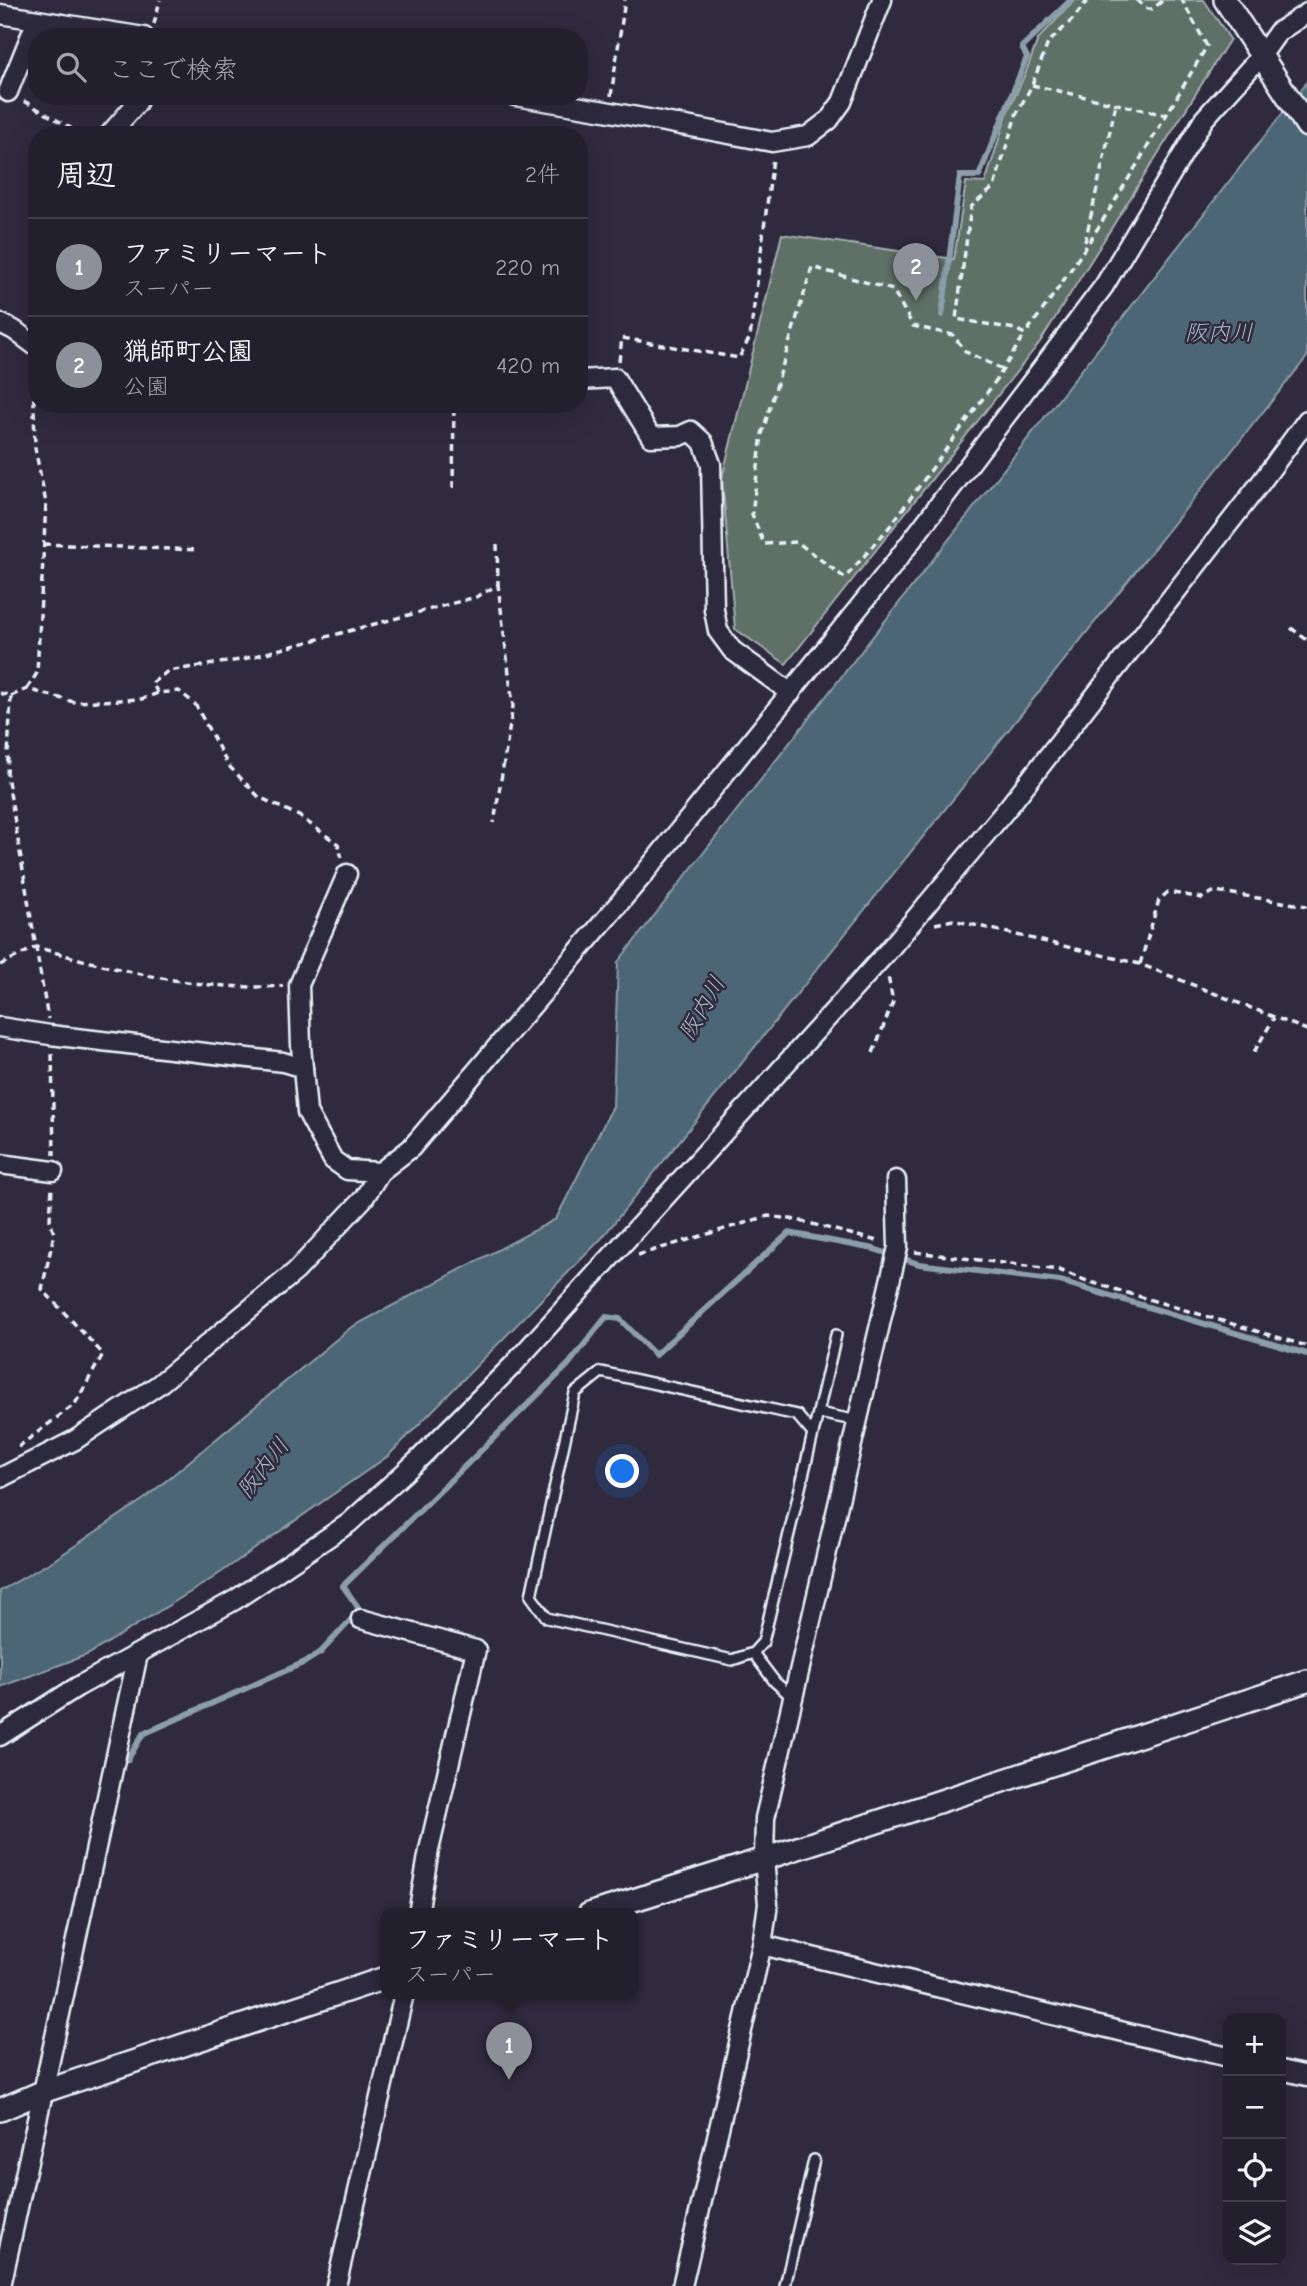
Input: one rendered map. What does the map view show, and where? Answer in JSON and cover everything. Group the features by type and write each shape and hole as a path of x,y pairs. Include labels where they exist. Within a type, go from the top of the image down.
{"street":[{"path":"569,105 772,142 808,136 829,120 842,102 882,0"},
{"path":"1225,0 1307,126"},
{"path":"0,13 37,20 118,28"},
{"path":"0,1478 75,1440 158,1385 199,1353 296,1270 364,1198 380,1172 411,1148 644,874 894,564 1096,297 1204,118 1262,56 1278,32 1307,13"},
{"path":"34,28 37,20"},
{"path":"8,92 28,42"},
{"path":"117,126 135,105"},
{"path":"0,323 28,340"},
{"path":"588,380 615,379 651,437 680,436 691,431 702,442 711,464 714,610 718,631 732,650 791,693"},
{"path":"0,1736 77,1687 235,1600 349,1523 416,1462 513,1365 888,951 1010,805 1307,420"},
{"path":"347,874 299,985 307,1112 332,1160 347,1170 380,1172"},
{"path":"0,1027 283,1062 303,1068"},
{"path":"0,1164 53,1171"},
{"path":"682,2286 761,1945 768,1904 764,1859 765,1818 898,1247 896,1180"},
{"path":"361,1619 476,1650 429,1850 419,1908"},
{"path":"1,2286 138,1654"},
{"path":"608,1908 1307,1681"},
{"path":"761,1945 1223,2056"},
{"path":"0,2110 42,2092 380,1980"},
{"path":"336,2286 403,1999"},
{"path":"1286,2071 1307,2076"}],"lane":[{"path":"813,1434 797,1415 601,1372 575,1393 531,1596 547,1618 732,1660 753,1653 763,1642 819,1413 836,1335"},
{"path":"819,1413 858,1420"},
{"path":"753,1653 775,1682 793,1698"},
{"path":"785,2286 814,2160"}],"path":[{"path":"150,28 160,0"},
{"path":"605,111 610,100 625,0"},
{"path":"1025,334 1014,329 956,319 971,207 994,187 1016,115 1032,85 1048,43 1088,0"},
{"path":"1137,0 1146,9 1152,9 1164,0"},
{"path":"1002,369 966,352 953,335 913,326 893,290 812,267 762,434 752,514 764,544 797,542 845,578 891,526 997,379 1084,248 1208,46 1182,0"},
{"path":"1032,85 1166,115"},
{"path":"8,92 28,103"},
{"path":"1084,248 1116,104"},
{"path":"31,105 67,126"},
{"path":"615,379 622,338 739,358 750,337 774,155 772,142"},
{"path":"0,693 11,696 27,689 37,673 46,503 35,447 34,413"},
{"path":"453,488 454,413"},
{"path":"43,544 198,550"},
{"path":"494,823 513,706 498,585 497,544"},
{"path":"158,693 152,683 168,671 240,660 314,642 476,597 498,585"},
{"path":"1291,628 1307,640"},
{"path":"27,689 74,702 142,699 158,693 179,691 195,704 228,765 259,797 299,816 338,844 347,874"},
{"path":"11,696 7,775 52,1055 55,1145 50,1220 54,1234 42,1289 103,1354 75,1404 11,1452"},
{"path":"1140,964 1159,900 1168,892 1202,898 1215,891 1307,906"},
{"path":"930,925 953,920 1140,964 1307,1030"},
{"path":"0,965 36,947 87,962 181,982 247,989 299,985"},
{"path":"873,1053 893,1002 888,977 888,951"},
{"path":"1254,1052 1274,1018"},
{"path":"612,1254 630,1257 768,1216 797,1220 921,1254 1059,1270 1087,1281 1307,1346"}],"green space":[{"path":"1075,0 1204,0 1230,39 1040,342 786,664 735,629 722,478 782,234 954,259 966,182 985,183 1008,111 1038,39"}],"water":[{"name":"阪内川","path":"1307,82 1307,357 601,1239 388,1456 210,1580 89,1654 0,1687 0,1591 54,1560 144,1499 350,1328 556,1219 613,1106 618,962"}],"waterway":[{"path":"942,315 960,176 979,176 1027,57 1022,47 1071,0"},
{"path":"128,1759 143,1734 305,1662 321,1652 360,1610 343,1586 568,1365 606,1317 620,1319 655,1355 789,1233 874,1249 919,1264 1060,1281 1307,1354"}],"place":[{"name":"猟師町公園","path":"916,301"},
{"name":"ファミリーマート","path":"509,2080"}]}
